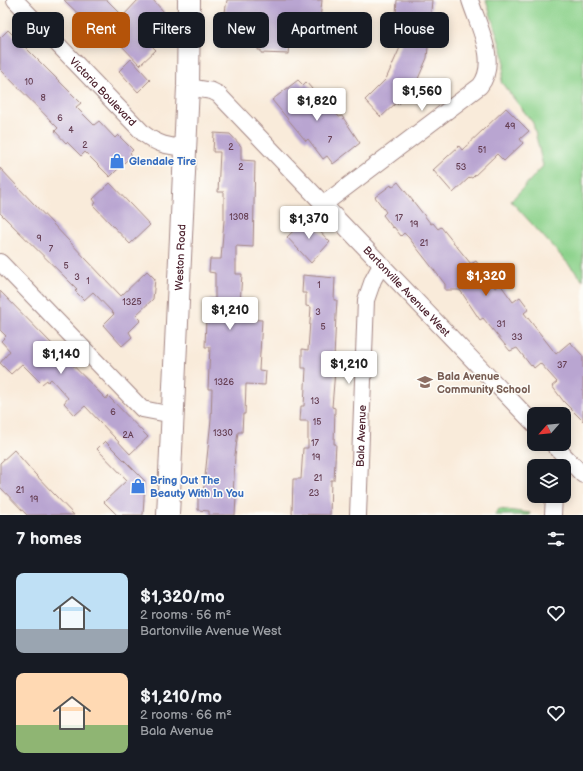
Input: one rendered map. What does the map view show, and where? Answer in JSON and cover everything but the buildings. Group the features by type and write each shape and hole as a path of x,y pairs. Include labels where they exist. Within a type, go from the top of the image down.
{"main road":[{"name":"Weston Road","path":"168,515 188,87 189,0"}],"street":[{"name":"Victoria Boulevard","path":"15,0 144,134 155,142 185,148"},
{"path":"324,204 480,86 486,78 488,70 486,50 470,0"},
{"name":"Bartonville Avenue West","path":"188,87 212,91 218,94 527,417"},
{"path":"0,262 142,409 173,415"},
{"name":"Bala Avenue","path":"358,515 366,300 373,280 381,265"},
{"path":"558,451 573,471"},
{"path":"553,515 554,503"}],"green space":[{"path":"486,0 583,0 583,280 511,201 543,166 533,123 501,82 504,68 504,57"},
{"path":"499,509 530,513 530,515 494,515"}],"place":[{"name":"Glendale Tire","path":"117,161"},
{"name":"Bala Avenue Community School","path":"425,382"},
{"name":"Bring Out The Beauty With In You","path":"138,486"}]}
